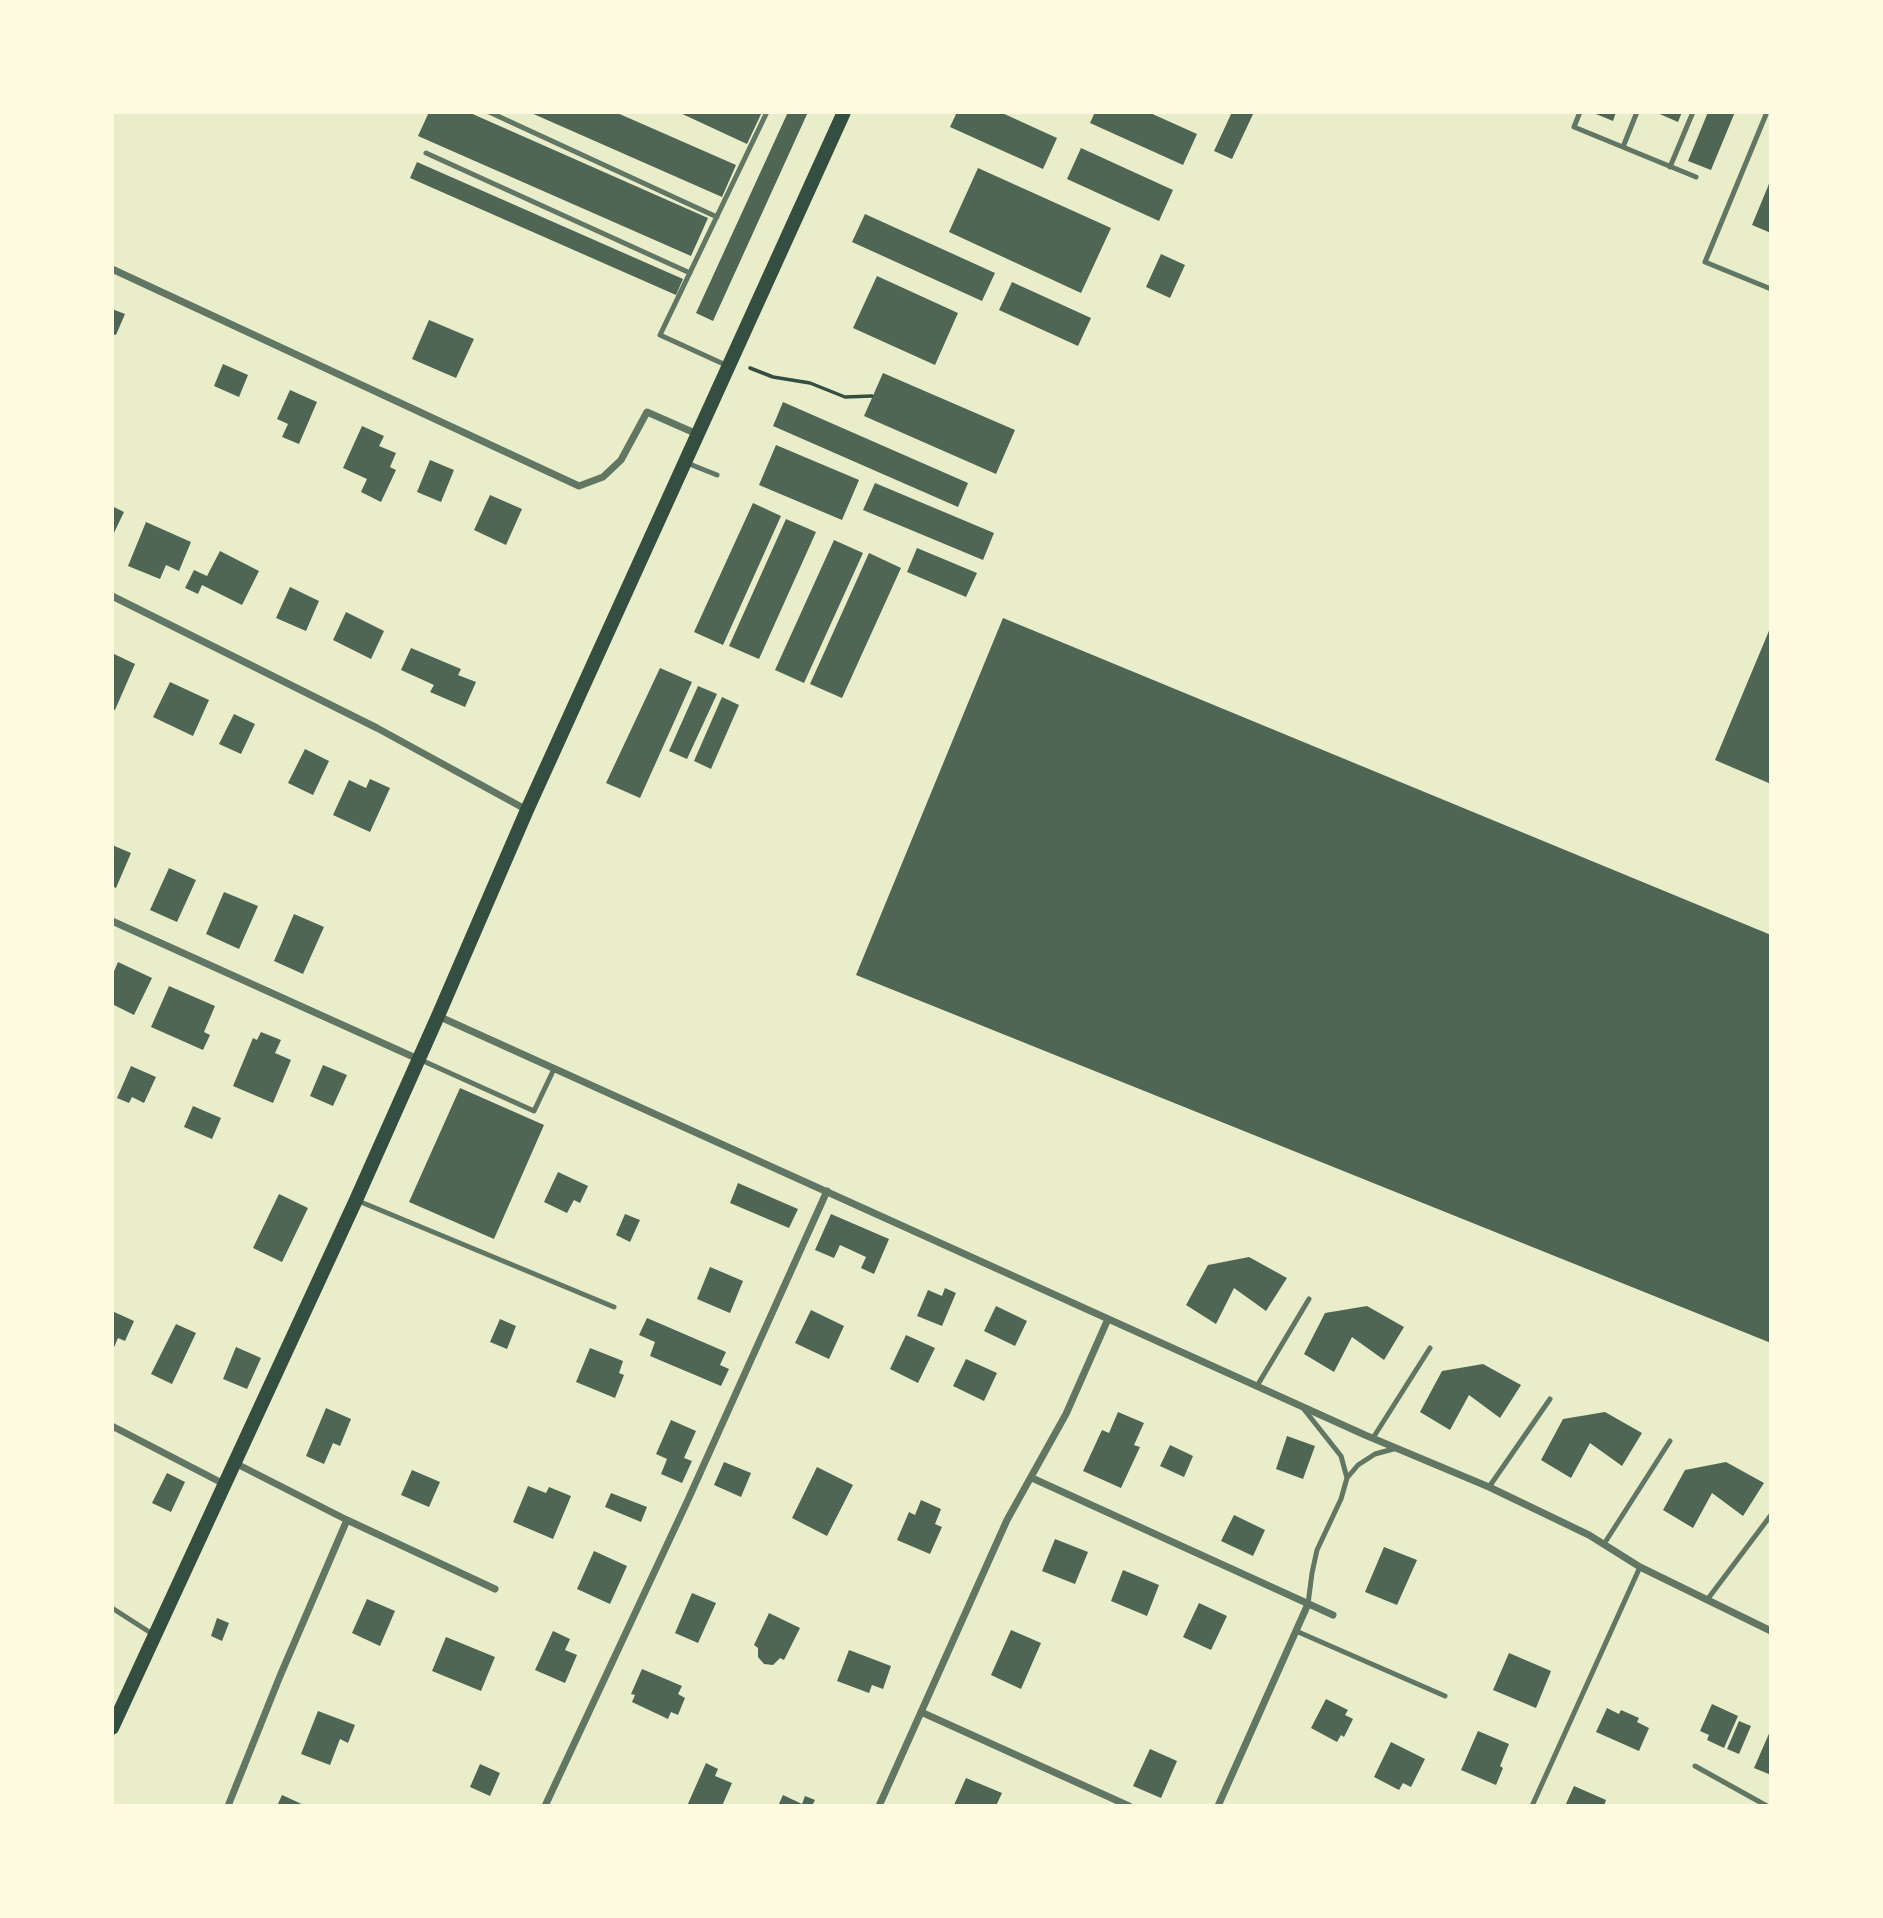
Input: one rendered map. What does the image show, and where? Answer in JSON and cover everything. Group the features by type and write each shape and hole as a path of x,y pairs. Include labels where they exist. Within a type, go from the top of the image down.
{"main road":[{"path":"112,1728 356,1200 527,810 844,112"}],"street":[{"path":"112,269 579,485 603,477 621,460 647,412 697,434"},
{"path":"112,596 377,727 527,810"},
{"path":"112,921 418,1059"},
{"path":"438,1016 1373,1438 1489,1487 1589,1535 1640,1567 1771,1631"},
{"path":"545,1806 687,1502 827,1191"},
{"path":"879,1806 1007,1520 1066,1414 1108,1319"},
{"path":"112,1426 225,1484"},
{"path":"234,1463 347,1520 495,1588"},
{"path":"1031,1478 1333,1615"},
{"path":"228,1806 279,1676 347,1520"},
{"path":"1218,1806 1308,1604"},
{"path":"921,1712 1129,1806"}],"lane":[{"path":"489,112 717,217"},
{"path":"728,366 660,335 767,112"},
{"path":"1580,112 1574,127 1696,177"},
{"path":"1623,147 1637,112"},
{"path":"1671,167 1693,112"},
{"path":"1767,112 1705,262 1771,289"},
{"path":"426,153 690,274"},
{"path":"684,461 717,475"},
{"path":"418,1059 534,1111 554,1069"},
{"path":"356,1200 614,1307"},
{"path":"1257,1386 1309,1299"},
{"path":"1373,1438 1430,1348"},
{"path":"1489,1487 1550,1399"},
{"path":"1302,1406 1341,1456 1347,1478"},
{"path":"1604,1544 1670,1441"},
{"path":"1308,1604 1311,1573 1317,1550 1341,1499 1347,1478 1358,1465 1375,1454 1397,1448"},
{"path":"1707,1600 1771,1515"},
{"path":"1532,1806 1640,1567"},
{"path":"112,1608 155,1635"},
{"path":"1296,1631 1445,1696"},
{"path":"1695,1766 1767,1806"}],"path":[{"path":"750,368 773,377 810,383 845,397 873,396"}],"building":[{"path":"429,112 468,112 708,218 691,256 418,136"},
{"path":"529,112 615,112 736,165 722,197"},
{"path":"678,112 762,112 747,144"},
{"path":"788,112 808,112 713,321 696,313"},
{"path":"957,112 1000,112 1057,138 1043,169 950,127"},
{"path":"1095,112 1148,112 1197,134 1183,165 1090,123"},
{"path":"1232,112 1254,112 1232,159 1214,151"},
{"path":"1591,112 1616,112 1613,121"},
{"path":"1655,112 1682,112 1678,122"},
{"path":"1708,112 1735,112 1711,170 1688,161"},
{"path":"1081,148 1173,190 1159,221 1067,179"},
{"path":"417,162 683,279 676,295 410,178"},
{"path":"978,168 1111,228 1081,293 949,232"},
{"path":"1771,179 1771,233 1752,225"},
{"path":"865,214 995,273 982,301 852,242"},
{"path":"1161,254 1185,265 1170,298 1146,287"},
{"path":"877,276 958,313 935,365 853,328"},
{"path":"1012,282 1091,318 1078,346 999,310"},
{"path":"112,309 125,314 116,335 112,334"},
{"path":"429,320 474,339 456,378 412,359"},
{"path":"223,364 248,375 239,397 214,386"},
{"path":"883,373 1015,430 996,474 864,416"},
{"path":"290,390 317,402 299,444 282,437 288,424 277,419"},
{"path":"783,402 968,483 958,507 773,426"},
{"path":"362,426 384,436 379,446 396,453 390,467 396,470 381,502 361,492 367,479 343,468"},
{"path":"776,445 859,480 842,520 759,485"},
{"path":"430,460 454,470 441,502 417,492"},
{"path":"875,483 994,533 983,560 863,510"},
{"path":"490,495 522,509 506,545 474,530"},
{"path":"753,503 781,516 723,645 694,632"},
{"path":"112,506 124,512 112,537"},
{"path":"786,519 816,532 759,659 729,646"},
{"path":"146,522 191,542 179,571 166,565 160,579 128,566"},
{"path":"834,540 863,553 804,683 775,670"},
{"path":"917,548 977,573 966,597 907,572"},
{"path":"220,551 259,571 242,605 202,585 198,594 185,588 194,570 207,576"},
{"path":"869,553 901,568 842,698 810,684"},
{"path":"290,587 319,601 306,631 276,618"},
{"path":"346,612 384,631 371,659 333,640"},
{"path":"1003,618 1771,935 1771,1343 856,975"},
{"path":"1771,626 1771,784 1715,760"},
{"path":"411,648 461,669 458,675 476,682 465,707 430,692 434,685 401,670"},
{"path":"112,653 135,664 115,710 112,709"},
{"path":"660,668 692,682 640,798 606,783"},
{"path":"170,682 209,700 193,736 153,717"},
{"path":"698,686 717,694 687,759 669,751"},
{"path":"722,697 739,705 711,769 694,761"},
{"path":"234,714 255,724 241,754 219,744"},
{"path":"305,749 329,761 313,795 288,783"},
{"path":"370,779 390,788 370,832 333,815 349,780 366,788"},
{"path":"112,845 131,853 116,888 112,886"},
{"path":"169,868 196,880 177,922 150,910"},
{"path":"224,892 258,906 239,949 206,934"},
{"path":"294,914 324,927 303,974 274,961"},
{"path":"118,962 152,978 134,1015 112,1004 112,976"},
{"path":"169,986 215,1006 204,1032 210,1035 203,1050 151,1027"},
{"path":"261,1032 281,1040 275,1053 291,1060 273,1103 233,1086 253,1038 257,1040"},
{"path":"323,1065 347,1075 333,1106 310,1096"},
{"path":"131,1066 156,1077 144,1103 132,1097 129,1103 117,1098"},
{"path":"460,1088 544,1125 494,1239 409,1202"},
{"path":"193,1106 221,1118 212,1139 184,1127"},
{"path":"558,1172 588,1186 580,1203 574,1200 567,1213 544,1202"},
{"path":"738,1183 798,1209 789,1228 730,1203"},
{"path":"279,1194 308,1208 282,1262 253,1248"},
{"path":"625,1214 640,1220 630,1242 616,1235"},
{"path":"831,1214 889,1239 874,1274 861,1268 866,1257 840,1245 834,1258 815,1250"},
{"path":"1249,1257 1287,1278 1266,1311 1234,1288 1216,1324 1186,1305 1208,1265"},
{"path":"710,1267 743,1281 730,1313 697,1299"},
{"path":"945,1288 956,1293 942,1326 917,1316 928,1290 942,1296"},
{"path":"996,1306 1027,1321 1015,1346 984,1331"},
{"path":"1367,1306 1404,1327 1384,1360 1352,1337 1334,1372 1304,1354 1325,1313"},
{"path":"811,1310 844,1326 829,1359 795,1343"},
{"path":"112,1311 134,1321 125,1341 118,1338 112,1352"},
{"path":"647,1318 726,1352 720,1365 729,1369 721,1386 650,1356 655,1342 639,1335"},
{"path":"500,1319 516,1326 507,1349 490,1342"},
{"path":"176,1324 196,1333 172,1384 151,1374"},
{"path":"906,1335 935,1348 918,1383 890,1369"},
{"path":"236,1347 261,1358 247,1389 223,1379"},
{"path":"590,1348 623,1361 619,1373 624,1375 615,1398 576,1382"},
{"path":"966,1359 997,1373 984,1401 953,1386"},
{"path":"1483,1364 1521,1385 1500,1418 1469,1395 1450,1430 1420,1412 1442,1371"},
{"path":"326,1408 351,1419 340,1446 333,1443 324,1464 306,1456"},
{"path":"1118,1412 1144,1423 1134,1445 1140,1447 1121,1488 1083,1471 1102,1430 1109,1433"},
{"path":"1605,1412 1642,1433 1622,1466 1590,1443 1571,1478 1541,1460 1563,1419"},
{"path":"671,1420 696,1431 684,1458 692,1461 682,1483 661,1474 667,1459 656,1454"},
{"path":"1287,1436 1315,1446 1303,1479 1276,1469"},
{"path":"1170,1445 1193,1456 1184,1477 1160,1466"},
{"path":"724,1462 751,1473 741,1497 714,1485"},
{"path":"1726,1462 1764,1483 1743,1516 1712,1493 1693,1528 1663,1510 1685,1470"},
{"path":"817,1467 853,1485 827,1536 792,1518"},
{"path":"412,1470 440,1482 429,1507 401,1495"},
{"path":"167,1473 185,1482 171,1512 152,1503"},
{"path":"528,1486 546,1493 549,1487 571,1496 553,1539 513,1522"},
{"path":"611,1493 647,1507 641,1522 605,1507"},
{"path":"921,1500 941,1509 935,1524 942,1527 930,1554 897,1540 909,1512 915,1515"},
{"path":"1234,1515 1265,1530 1253,1556 1221,1541"},
{"path":"1055,1539 1088,1552 1075,1584 1042,1571"},
{"path":"1384,1547 1417,1560 1397,1605 1365,1592"},
{"path":"594,1551 627,1566 610,1604 577,1589"},
{"path":"1123,1570 1159,1585 1147,1616 1111,1601"},
{"path":"692,1593 716,1603 698,1643 675,1633"},
{"path":"367,1599 395,1611 380,1646 352,1633"},
{"path":"1199,1603 1227,1616 1211,1650 1183,1637"},
{"path":"769,1613 800,1628 784,1660 780,1658 773,1665 764,1664 758,1657 758,1648 754,1645"},
{"path":"217,1618 229,1623 222,1641 211,1636"},
{"path":"1011,1630 1041,1643 1021,1689 991,1675"},
{"path":"553,1631 570,1639 565,1650 577,1655 565,1683 535,1670"},
{"path":"446,1637 495,1657 481,1691 432,1671"},
{"path":"849,1650 891,1666 883,1689 872,1685 869,1693 837,1681"},
{"path":"1509,1653 1551,1671 1536,1708 1493,1690"},
{"path":"642,1669 682,1686 678,1694 685,1698 678,1715 671,1712 668,1719 632,1702 635,1695 631,1694"},
{"path":"1326,1699 1348,1710 1345,1715 1353,1719 1344,1737 1341,1735 1337,1742 1311,1728"},
{"path":"1712,1704 1738,1716 1724,1748 1707,1740 1709,1735 1700,1731"},
{"path":"1607,1708 1619,1714 1621,1710 1639,1718 1637,1722 1649,1728 1639,1751 1596,1732"},
{"path":"318,1711 355,1725 348,1743 340,1739 330,1765 301,1754"},
{"path":"1739,1721 1751,1726 1739,1754 1727,1749"},
{"path":"1771,1729 1771,1775 1754,1768"},
{"path":"1478,1731 1509,1744 1496,1785 1461,1770"},
{"path":"1391,1742 1425,1759 1411,1787 1403,1783 1399,1790 1374,1777"},
{"path":"1150,1749 1177,1761 1161,1798 1133,1786"},
{"path":"706,1763 718,1769 715,1776 732,1783 722,1806 687,1806"},
{"path":"480,1764 500,1773 490,1796 470,1787"},
{"path":"966,1778 1002,1793 996,1806 954,1805"},
{"path":"1574,1786 1606,1800 1604,1806 1565,1806"},
{"path":"282,1795 306,1806 277,1806"},
{"path":"783,1795 802,1804 805,1796 815,1800 812,1806 778,1806"}]}
